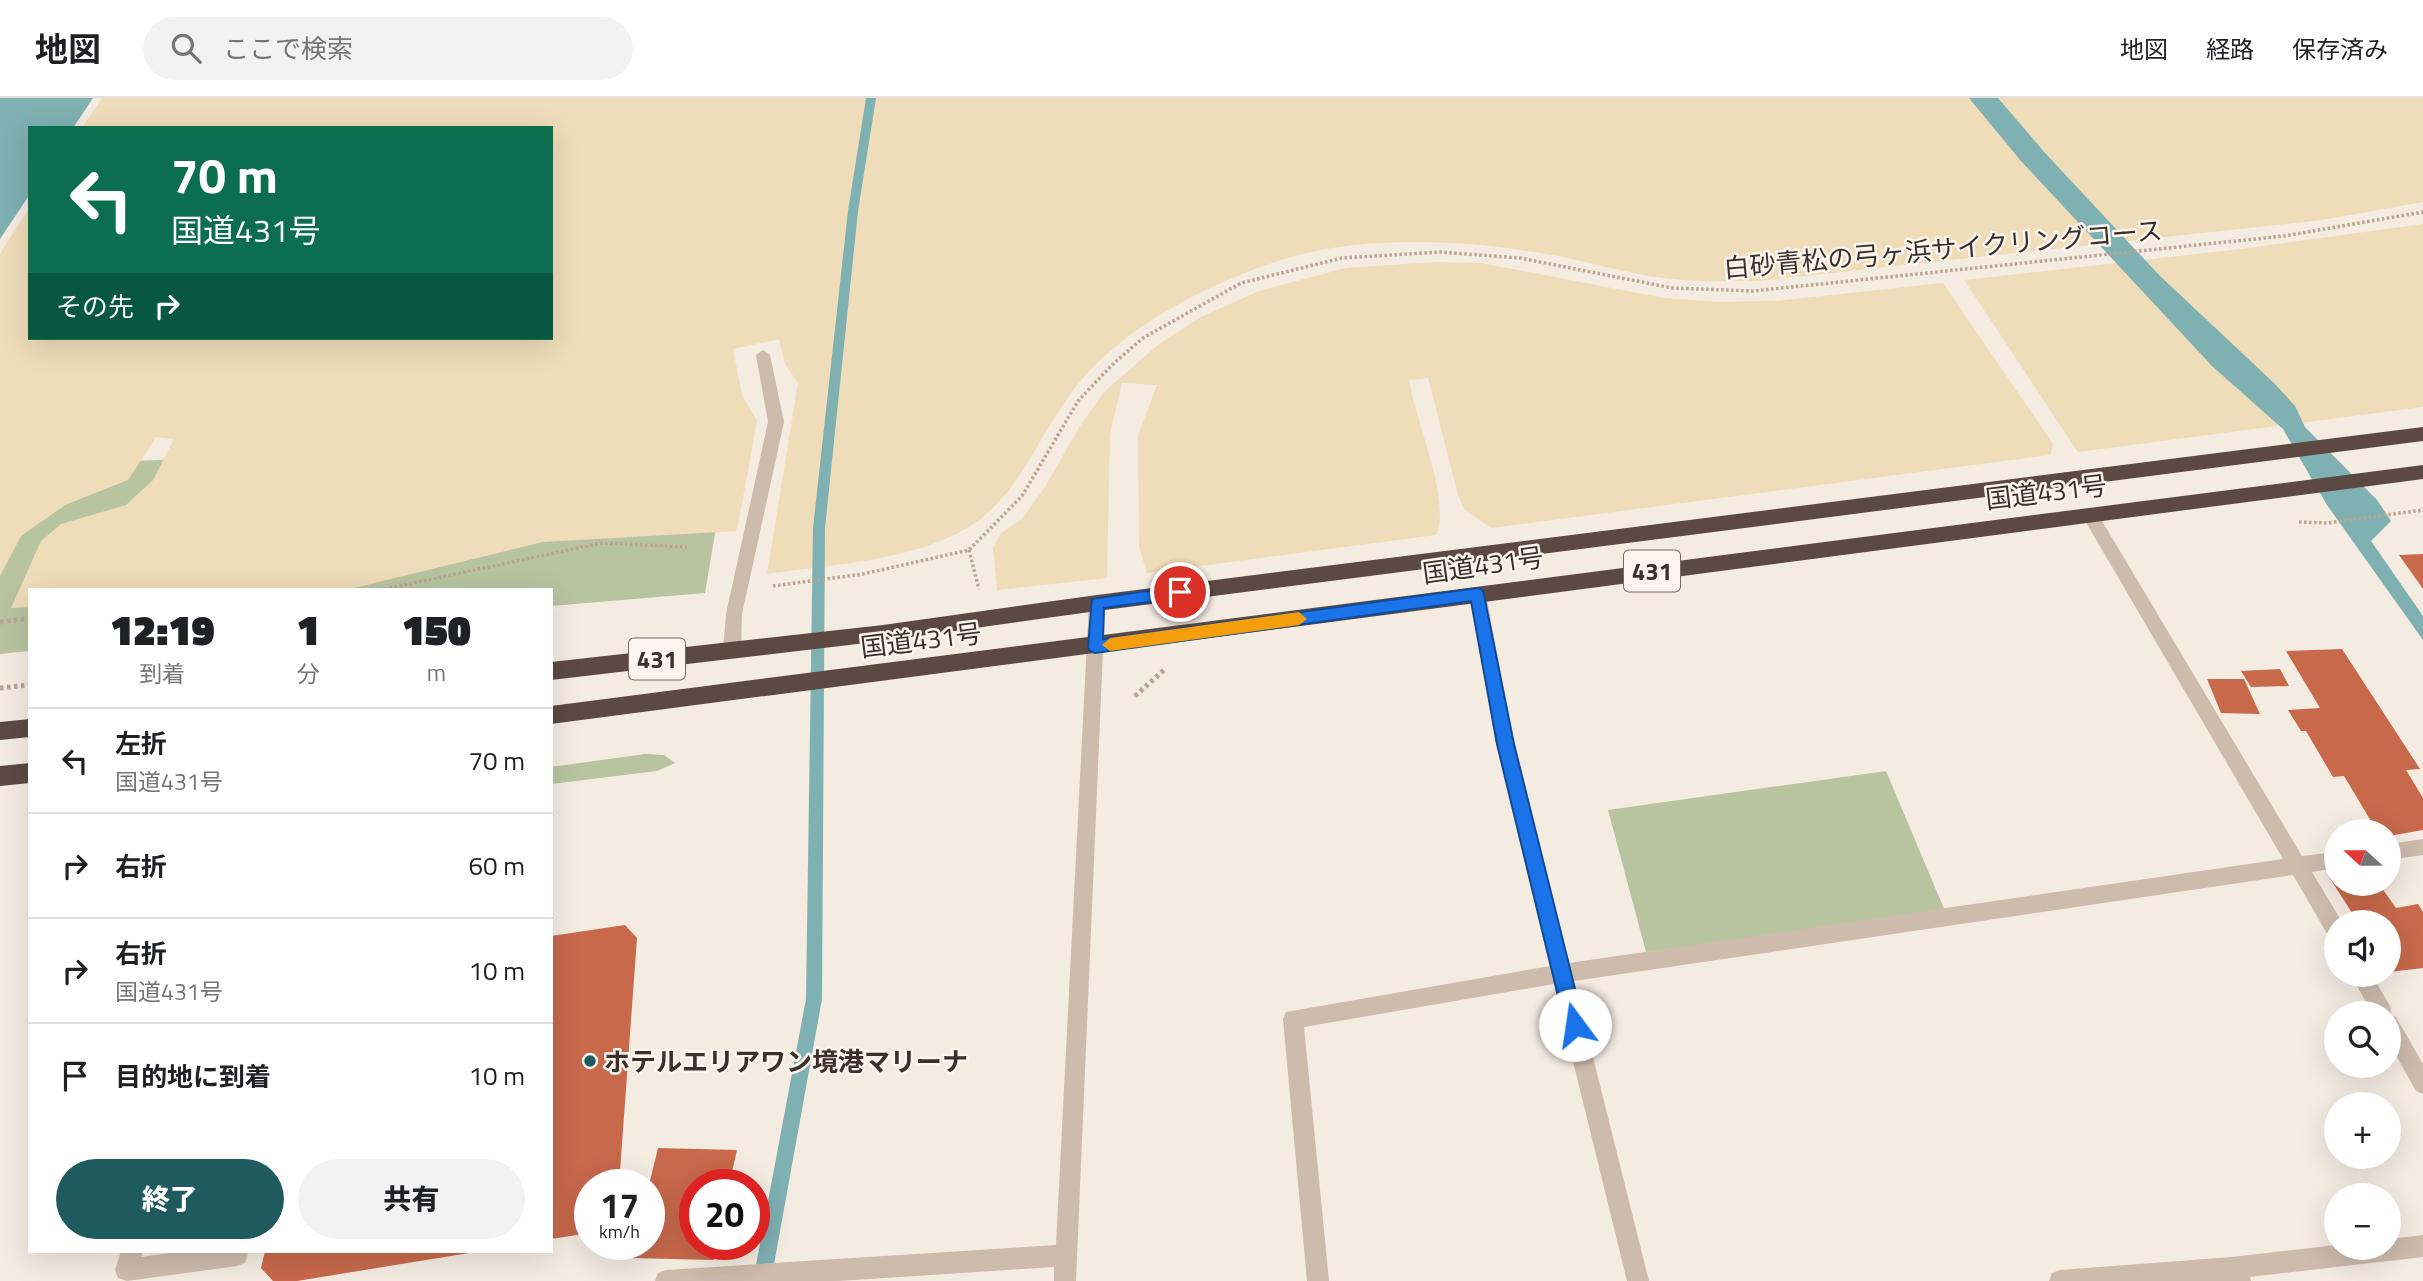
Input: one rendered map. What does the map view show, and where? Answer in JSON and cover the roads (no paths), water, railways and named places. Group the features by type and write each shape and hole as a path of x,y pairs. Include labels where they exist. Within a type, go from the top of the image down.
{"highway":[{"name":"国道431号","path":"553,671 883,633 1097,603 2423,434"},
{"name":"国道431号","path":"553,715 1095,647 1478,594 2423,472"},
{"path":"0,731 28,728"},
{"path":"0,776 28,773"}],"street":[{"path":"732,650 734,614 776,422 763,355"},
{"path":"2090,515 2324,910"},
{"path":"1478,594 1505,744 1638,1281"},
{"path":"1065,1281 1097,603"},
{"path":"2401,850 2423,847"},
{"path":"1318,1281 1293,1019 1562,973 2324,862"},
{"path":"2401,1045 2423,1084"},
{"path":"2060,1281 2236,1274 2423,1245"},
{"path":"131,1253 126,1270 238,1253"},
{"path":"666,1281 1066,1255"}],"water":[{"path":"0,98 93,98 74,126 28,126 28,197 0,239"},
{"path":"1969,98 1998,98 2046,154 2159,275 2275,384 2295,406 2305,427 2377,500 2391,521 2371,541 2423,616 2423,640 2327,505 2283,429 2213,367 2021,161"}],"waterway":[{"path":"762,1281 814,999 819,528 853,211 871,98"}],"place":[{"name":"ホテルエリアワン境港マリーナ","path":"590,1061"}]}
